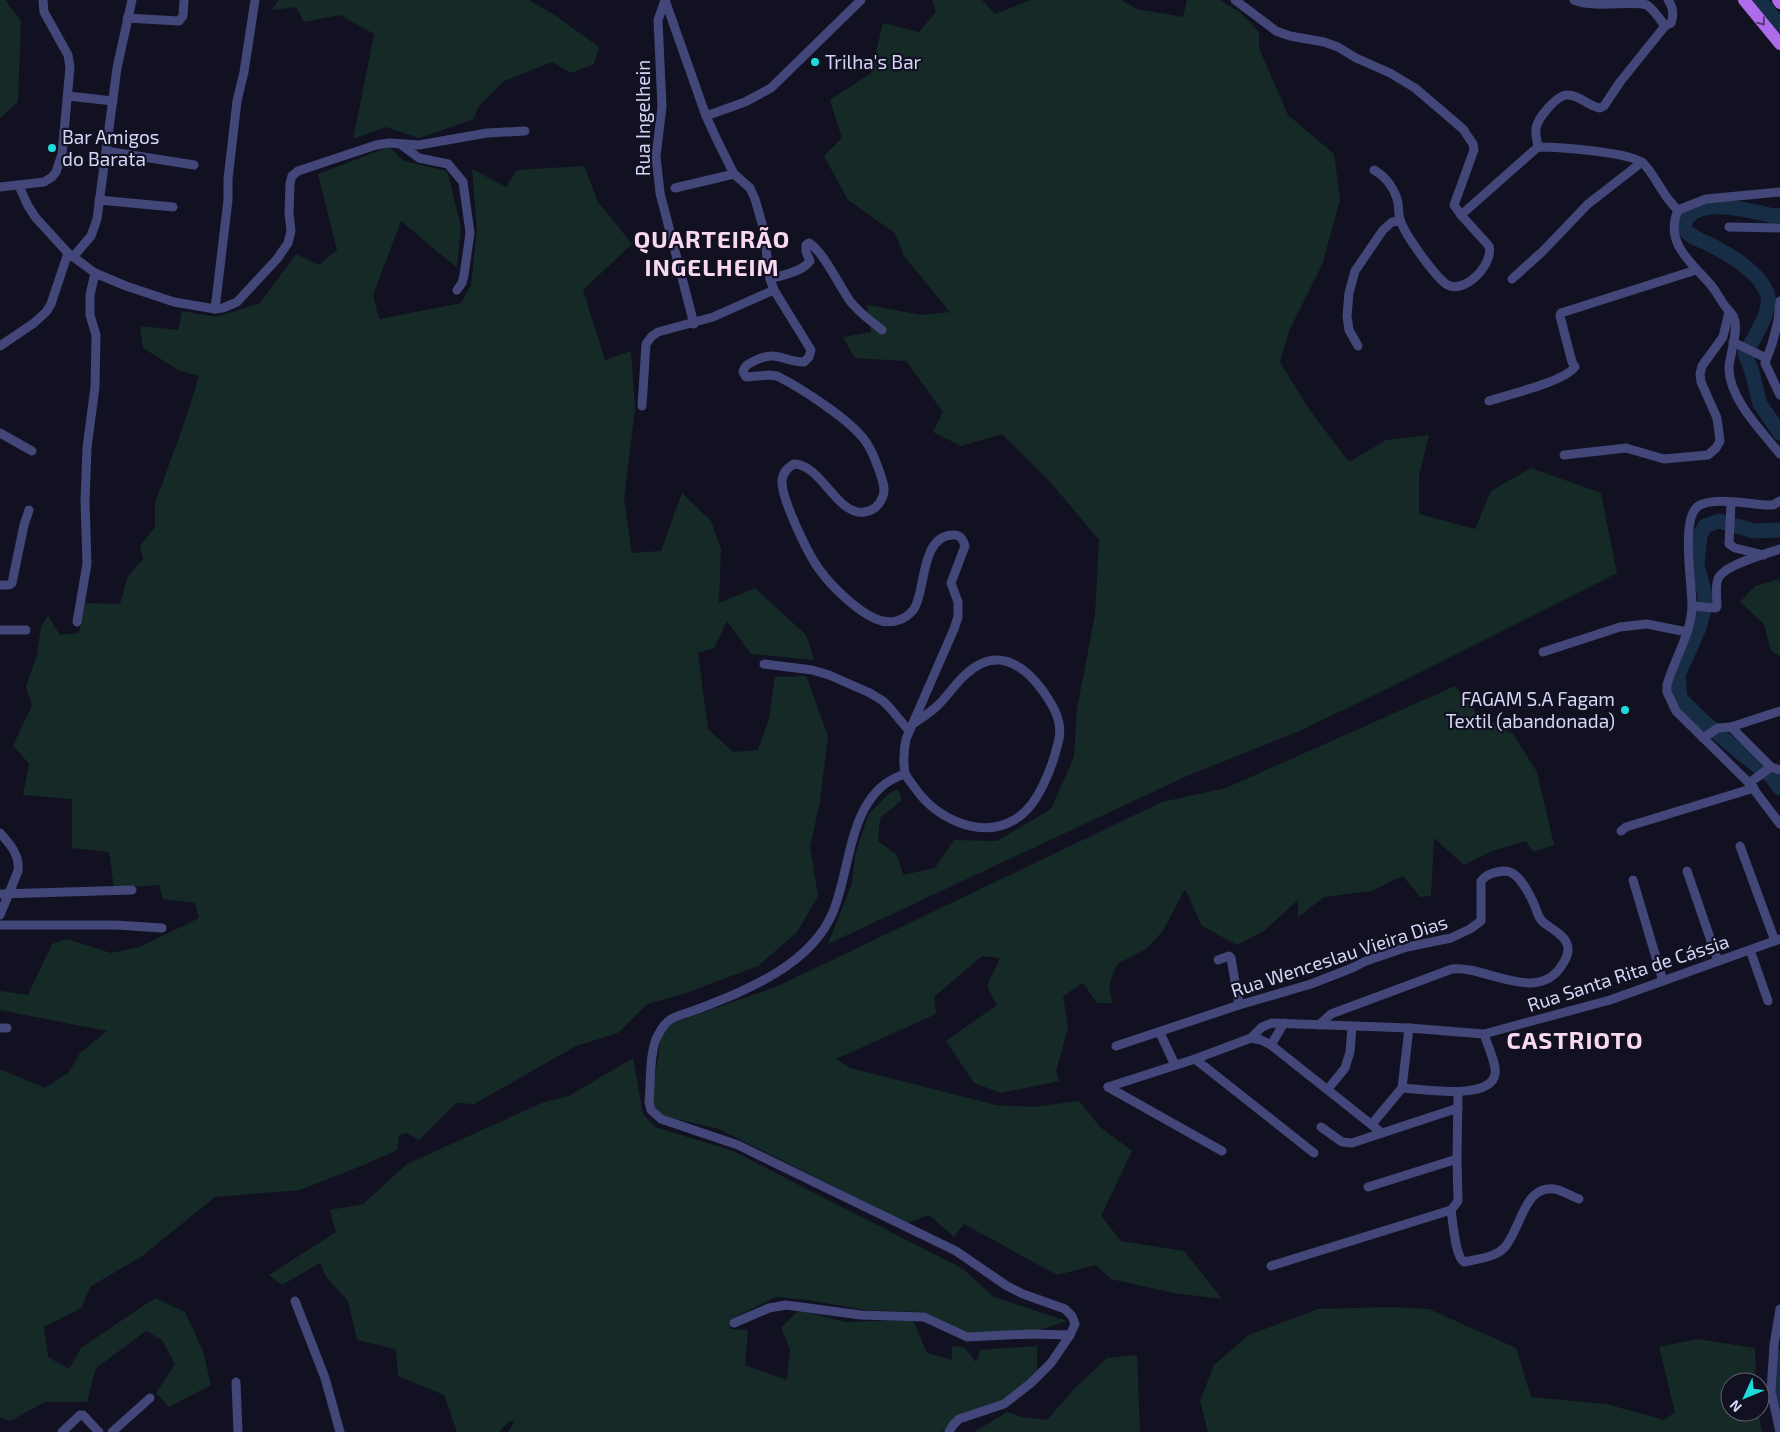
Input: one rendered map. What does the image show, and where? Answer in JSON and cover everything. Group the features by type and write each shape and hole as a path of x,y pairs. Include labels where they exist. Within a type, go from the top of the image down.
{"main road":[{"path":"1744,0 1780,44"}],"street":[{"path":"0,187 44,182 56,172 62,154 70,67 68,54 44,12 43,0"},
{"path":"0,346 46,312 70,255 91,236 97,220 112,102 132,0"},
{"path":"128,18 179,21 183,16 184,0"},
{"path":"215,309 228,200 228,179 236,101 244,72 255,0"},
{"path":"665,0 706,116 734,174 750,188 761,215 770,279 774,290 811,350 807,361 804,362 778,356 766,356 745,367 744,375 752,378 767,375 777,376 846,422 866,441 874,455 884,487 884,493 876,508 865,512 858,512 850,509 804,466 794,464 784,471 782,481 784,494 806,546 819,570 859,609 877,619 887,622 895,621 903,618 915,608 927,561 937,543 945,536 958,535 963,539 965,546 951,583 958,602 956,623 911,727 904,748 905,774 917,791 944,816 958,823 973,826 989,828 1002,825 1016,820 1038,795 1050,772 1060,736 1060,725 1054,706 1026,671 1006,660 983,662 965,675 937,706 911,727"},
{"name":"Rua Ingelhein","path":"665,0 658,20 662,107 656,156 657,176 694,324"},
{"path":"706,116 745,102 771,88 861,0"},
{"path":"1236,0 1276,30 1290,36 1338,47 1356,58 1390,73 1414,88 1463,128 1473,144 1474,150 1455,200 1456,208 1489,246 1490,258 1483,269 1466,284 1458,287 1453,287 1437,275 1413,243 1400,221 1398,203 1394,192 1388,182 1374,170"},
{"path":"1574,0 1595,4 1643,3 1649,6 1665,26"},
{"path":"1538,147 1535,135 1537,124 1550,106 1561,97 1566,94 1575,96 1596,108 1604,106 1620,82 1665,26 1671,23 1673,10 1668,0"},
{"path":"68,96 112,102"},
{"path":"19,186 36,218 70,255 94,273 174,302 215,309 237,302 277,259 288,243 290,231 290,183 292,176 298,171 376,145 389,143 434,144 487,133 524,130"},
{"path":"400,144 419,158 448,164 463,182 470,233 464,275 462,283 457,290"},
{"path":"1461,215 1538,147 1603,152 1642,162 1652,174 1668,201 1678,210"},
{"path":"106,152 194,165"},
{"path":"1512,280 1588,204 1642,162"},
{"path":"676,188 734,174"},
{"path":"1678,210 1706,199 1780,192"},
{"path":"99,200 173,207"},
{"path":"1678,210 1673,225 1676,241 1680,249 1711,286 1734,318 1737,344 1729,369 1732,386 1740,403 1780,454"},
{"path":"1358,346 1349,330 1347,316 1349,293 1355,271 1383,230 1392,222 1400,221"},
{"path":"1729,226 1780,228"},
{"path":"770,279 797,270 808,263 810,261 806,245 809,243 821,256 852,303 882,330"},
{"path":"1489,401 1563,377 1574,369 1560,316 1561,313 1696,270"},
{"path":"77,622 87,564 85,500 87,448 95,387 96,335 90,315 90,295 94,273"},
{"path":"642,406 646,344 652,336 658,332 694,324 713,317 774,290"},
{"path":"1762,357 1775,332 1780,301"},
{"path":"1564,455 1626,448 1664,459 1708,455 1720,442 1718,425 1701,382 1700,374 1702,366 1723,337 1729,312"},
{"path":"1737,344 1762,357 1780,395"},
{"path":"0,434 32,451"},
{"path":"1780,501 1773,505 1765,506 1715,501 1697,508 1693,514 1688,544 1695,607 1668,681 1667,692 1676,711 1711,733 1752,783 1780,824"},
{"path":"1732,502 1730,544 1735,548 1764,555"},
{"path":"0,585 9,586 12,584 24,525 29,510"},
{"path":"1695,607 1712,609 1717,606 1717,580 1720,573 1780,549"},
{"path":"1542,652 1620,627 1648,624 1686,632"},
{"path":"0,630 26,630"},
{"path":"764,664 812,670 829,675 883,701 911,727"},
{"path":"1711,733 1780,711"},
{"path":"1621,832 1626,827 1752,783 1773,769 1731,727"},
{"path":"905,774 895,777 878,790 870,800 854,835 833,913 819,936 806,951 795,961 769,977 697,1010 667,1021 656,1037 649,1102 651,1110 661,1119 738,1145 956,1251 994,1278 1023,1294 1065,1309 1072,1316 1075,1323 1070,1335 1051,1363 1004,1404 959,1419 949,1432"},
{"path":"0,832 13,849 19,864 4,894 0,916"},
{"path":"1740,846 1777,940"},
{"name":"Rua Wenceslau Vieira Dias","path":"1116,1046 1160,1033 1239,1005 1311,984 1366,961 1407,947 1450,938 1470,929 1480,921 1481,881 1487,875 1504,870 1511,872 1524,888 1543,922 1556,931 1567,943 1568,954 1562,966 1550,979 1540,982 1525,982 1464,969 1452,969 1331,1014 1319,1025"},
{"path":"1687,870 1718,962"},
{"path":"1632,880 1663,982"},
{"path":"4,894 132,890"},
{"path":"0,925 116,925 162,928"},
{"name":"Rua Santa Rita de Cássia","path":"1222,1151 1108,1087 1195,1059 1251,1038 1262,1027 1272,1023 1408,1028 1484,1034 1610,1000 1777,940"},
{"path":"1750,950 1768,1001"},
{"path":"1218,960 1229,956 1231,958 1239,1005"},
{"path":"1271,1045 1284,1023"},
{"path":"1328,1089 1345,1068 1350,1052 1352,1027"},
{"path":"1372,1124 1402,1088 1408,1028"},
{"path":"1160,1033 1175,1064"},
{"path":"1402,1088 1458,1092 1481,1088 1494,1078 1495,1069 1484,1034"},
{"path":"1251,1038 1271,1045 1382,1133"},
{"path":"1195,1059 1314,1153"},
{"path":"1270,1266 1451,1210 1458,1202 1458,1092"},
{"path":"1321,1127 1346,1144 1367,1140 1382,1133 1458,1108"},
{"path":"1368,1187 1457,1159"},
{"path":"1451,1210 1460,1259 1464,1262 1491,1256 1504,1248 1514,1236 1526,1205 1534,1196 1542,1191 1553,1189 1579,1199"},
{"path":"295,1301 325,1378 340,1432"},
{"path":"734,1323 769,1308 786,1305 861,1315 924,1317 967,1337 1031,1334 1070,1335"},
{"path":"1780,1309 1772,1367 1775,1391 1772,1404 1780,1432"},
{"path":"236,1382 238,1432"},
{"path":"112,1432 150,1398"},
{"path":"62,1432 83,1415 99,1432"}],"green space":[{"path":"0,0 5,0 21,21 18,102 0,118"},
{"path":"279,0 529,0 556,16 599,47 594,64 571,73 552,62 504,81 478,107 474,119 419,138 386,127 353,139 374,34 340,15 304,22 296,7 271,10"},
{"path":"932,0 982,0 995,14 1031,0 1121,0 1137,9 1183,17 1187,0 1220,0 1241,13 1259,32 1259,48 1288,115 1334,154 1340,200 1322,265 1289,331 1280,362 1308,408 1349,462 1386,440 1429,435 1419,476 1419,514 1475,529 1491,491 1531,468 1601,493 1617,573 1387,689 1297,732 1187,776 828,944 852,883 855,856 868,815 887,795 898,789 902,800 880,818 878,841 897,855 903,875 935,868 954,840 997,841 1051,809 1074,757 1077,709 1095,615 1099,540 1052,484 1002,434 961,446 933,432 943,412 906,361 855,358 843,337 871,332 867,305 921,315 950,312 904,256 895,233 848,200 824,156 842,138 830,100 871,73 883,23 919,32 936,12"},
{"path":"389,147 404,161 447,171 461,227 457,268 401,221 373,295 380,319 461,303 471,285 477,230 472,169 506,187 517,170 584,166 598,202 632,244 583,290 605,360 631,351 635,409 624,499 632,553 661,551 682,493 711,521 721,549 719,603 755,588 806,635 814,660 751,654 727,621 714,648 698,653 708,729 733,752 758,750 769,719 775,677 806,676 828,736 820,801 810,847 818,896 797,932 758,966 683,994 647,1004 618,1033 576,1046 474,1104 456,1103 419,1140 407,1133 399,1135 397,1150 366,1164 300,1190 215,1197 141,1257 91,1286 81,1308 44,1327 48,1357 69,1369 81,1348 155,1298 185,1312 203,1351 211,1385 169,1407 156,1393 175,1364 162,1340 146,1331 96,1368 87,1402 45,1402 10,1421 0,1417 0,1071 2,1070 45,1088 69,1072 80,1053 107,1031 0,1010 0,991 28,995 52,944 67,939 111,953 140,947 199,918 195,903 163,899 159,885 114,888 109,852 72,848 72,799 23,795 29,764 13,745 32,706 26,687 37,655 41,626 48,616 60,635 79,633 85,603 120,604 128,576 143,559 140,546 155,527 155,503 184,424 199,376 180,371 143,348 140,326 178,330 182,311 217,317 260,303 296,254 319,265 337,250 318,174"},
{"path":"1780,579 1780,656 1771,651 1764,624 1740,602 1755,586"},
{"path":"1455,686 1477,714 1513,734 1537,772 1554,845 1533,852 1526,841 1492,851 1464,865 1434,838 1431,896 1420,897 1403,876 1371,891 1324,897 1298,917 1298,900 1265,930 1237,945 1202,926 1185,889 1162,932 1146,949 1117,964 1109,985 1112,1003 1097,1003 1083,983 1063,996 1068,1028 1056,1071 1059,1081 1001,1093 974,1083 946,1041 997,1005 987,986 1000,958 982,956 934,997 936,1014 836,1059 850,1068 996,1105 1033,1107 1079,1101 1100,1127 1132,1151 1101,1216 1121,1241 1184,1251 1222,1299 1174,1293 1111,1279 1096,1265 1057,1275 964,1224 954,1237 929,1215 907,1223 719,1129 655,1112 651,1103 662,1031 676,1022 778,986 1162,802 1226,788"},
{"path":"633,1058 643,1114 655,1127 733,1151 963,1269 994,1297 1067,1321 1033,1332 967,1338 923,1312 865,1310 808,1300 776,1297 731,1319 730,1329 748,1330 745,1365 787,1380 790,1349 781,1328 799,1310 845,1322 913,1320 927,1353 952,1360 952,1346 964,1347 976,1362 980,1350 1037,1346 1037,1372 1014,1395 941,1432 508,1432 515,1421 509,1421 499,1432 457,1432 444,1395 398,1376 396,1349 357,1340 348,1301 326,1277 320,1263 282,1285 269,1275 336,1232 330,1210 363,1204 407,1164 544,1102 569,1096"},
{"path":"1392,1307 1429,1309 1516,1348 1531,1397 1606,1404 1664,1420 1675,1412 1659,1347 1697,1339 1755,1348 1756,1372 1720,1372 1720,1422 1760,1422 1762,1432 1208,1432 1200,1401 1214,1365 1249,1335 1318,1309"},
{"path":"1137,1355 1140,1432 974,1432 1007,1412 1022,1417 1047,1420 1076,1387 1107,1358"}],"waterway":[{"path":"1760,0 1780,26"},
{"path":"1780,215 1774,216 1729,207 1705,208 1687,218 1684,229 1694,237 1729,255 1746,267 1765,289 1768,297 1767,310 1761,326 1745,353 1760,404 1780,433"},
{"path":"1780,530 1754,531 1719,521 1705,526 1700,535 1697,565 1705,595 1705,606 1699,628 1678,675 1680,698 1704,722 1771,776 1780,788"},
{"path":"1780,1357 1778,1399 1780,1403"}],"place":[{"name":"Trilha's Bar","path":"815,62"},
{"name":"Bar Amigos do Barata","path":"52,148"},
{"name":"FAGAM S.A Fagam Textil (abandonada)","path":"1625,710"}],"district":[{"name":"QUARTEIRÃO INGELHEIM","path":"712,254"},
{"name":"CASTRIOTO","path":"1575,1041"}]}
